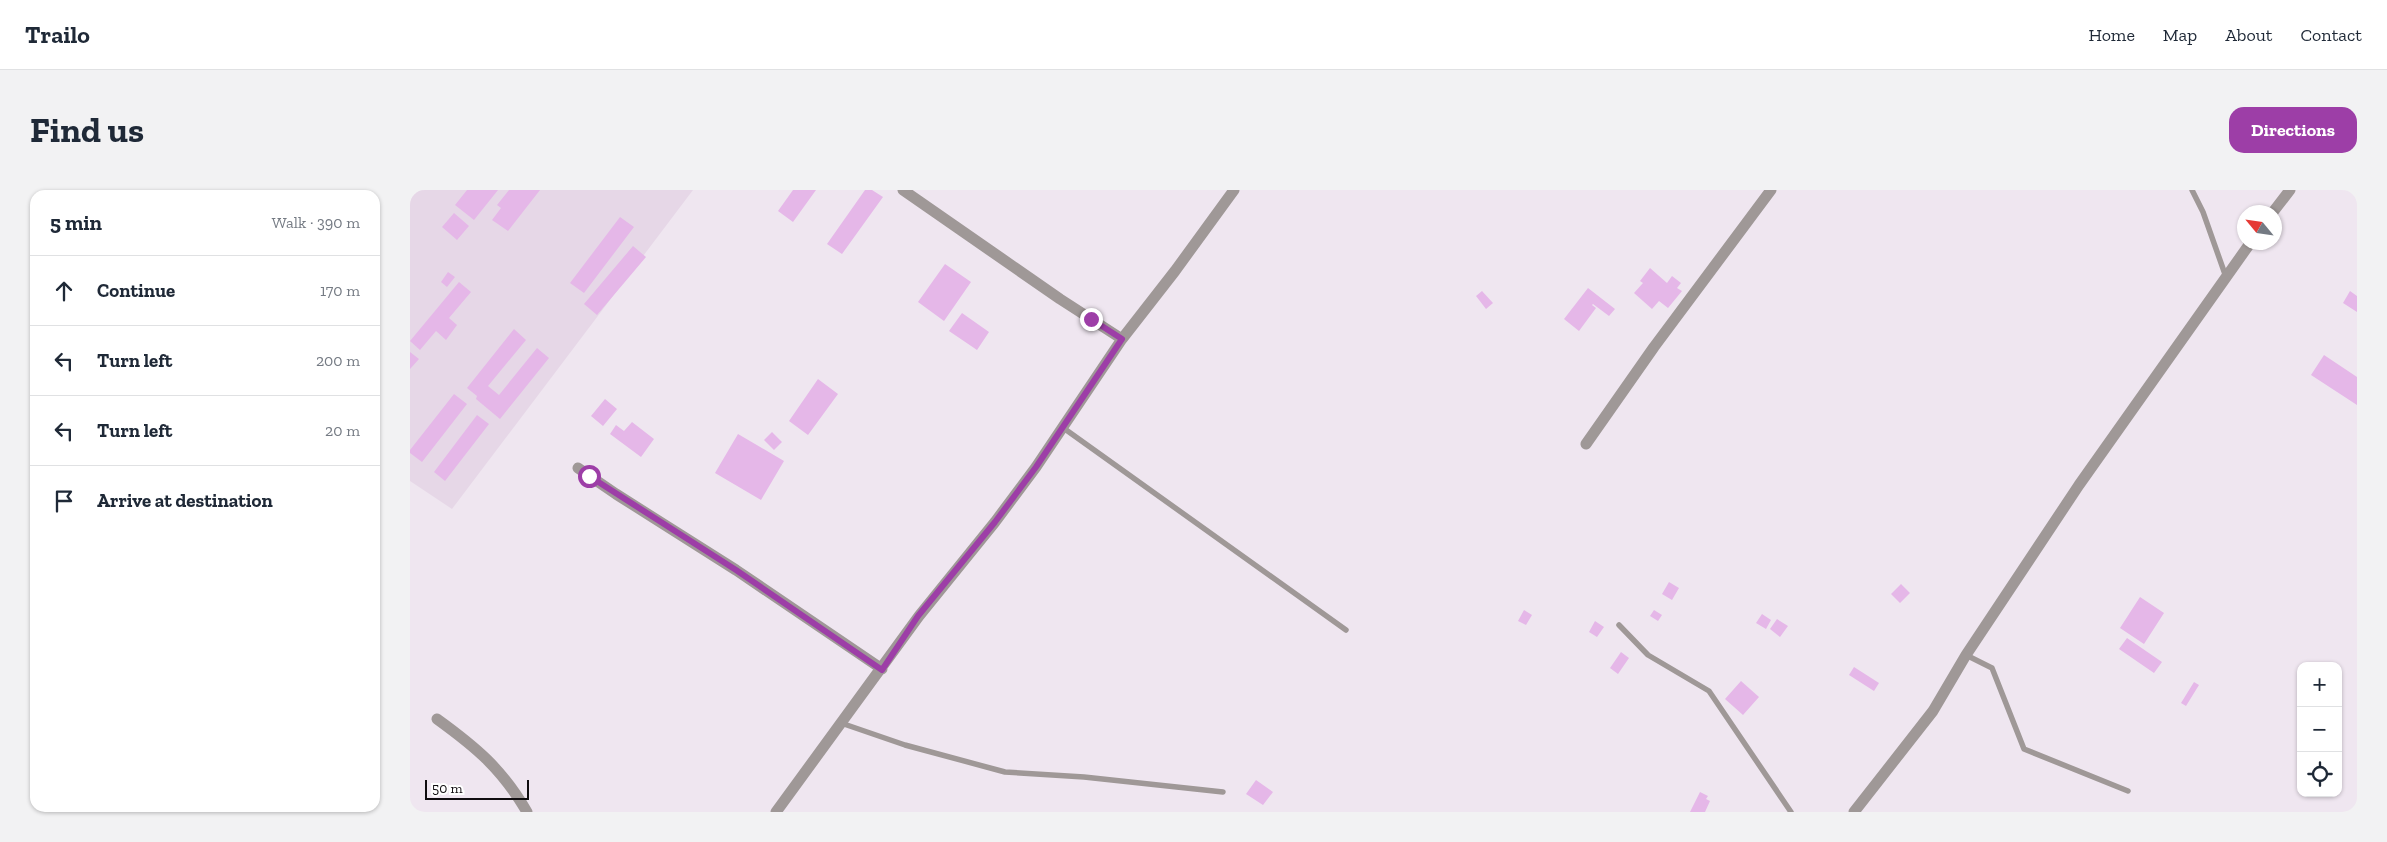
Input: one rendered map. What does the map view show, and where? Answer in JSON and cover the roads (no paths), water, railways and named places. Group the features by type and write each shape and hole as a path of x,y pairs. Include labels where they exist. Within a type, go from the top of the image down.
{"street":[{"path":"903,190 1060,299 1122,339"},
{"path":"776,812 882,670 918,616 1000,515 1122,339 1192,249 1234,190"},
{"path":"1586,444 1654,347 1771,190"},
{"path":"2278,205 2290,190"},
{"path":"1854,812 1933,710 1966,655 2079,485 2245,250"},
{"path":"578,468 736,570 882,670"},
{"path":"437,719 476,748 512,785 527,812"}],"lane":[{"path":"2192,190 2203,212 2226,277"},
{"path":"1062,427 1346,630"},
{"path":"1619,624 1648,655 1709,691 1791,812"},
{"path":"1966,655 1992,668 2024,749 2128,791"},
{"path":"841,723 905,744 1005,772 1084,777 1223,792"}]}
